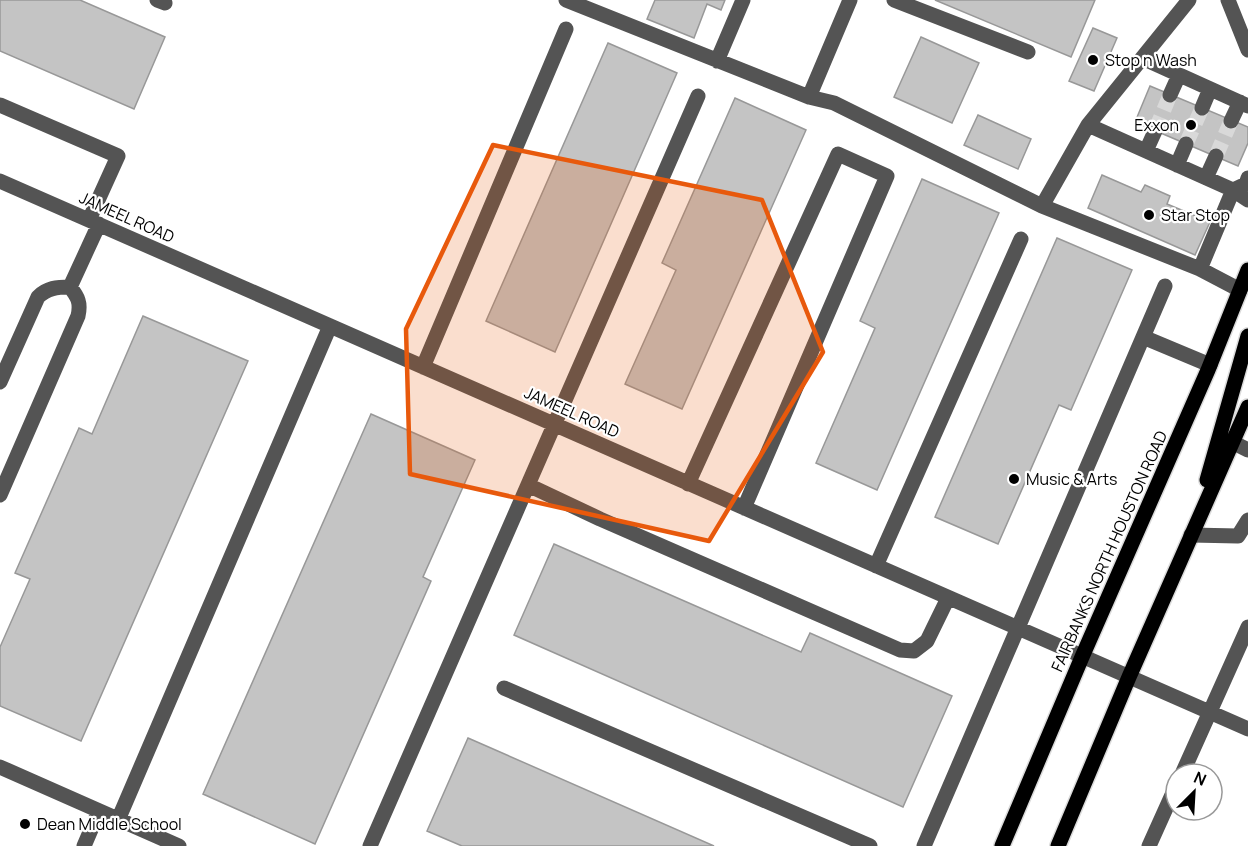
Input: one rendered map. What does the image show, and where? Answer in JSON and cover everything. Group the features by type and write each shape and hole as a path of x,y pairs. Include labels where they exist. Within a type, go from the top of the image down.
{"main road":[{"name":"FAIRBANKS NORTH HOUSTON ROAD","path":"1002,846 1210,365 1248,270"},
{"path":"1240,290 1248,308"},
{"path":"1191,535 1248,336"},
{"path":"1058,846 1128,677 1248,407"}],"street":[{"path":"566,0 808,97 834,102 1042,206 1200,269 1240,290"},
{"path":"717,61 742,0"},
{"path":"808,97 850,0"},
{"path":"894,0 1028,52"},
{"path":"1042,206 1088,125 1189,0"},
{"path":"1228,0 1248,50"},
{"path":"423,367 566,29"},
{"path":"1142,57 1244,104 1232,121"},
{"path":"1170,95 1179,75"},
{"path":"1202,108 1210,88"},
{"path":"370,846 698,96"},
{"path":"0,105 118,156 70,286"},
{"path":"1088,125 1233,190 1248,200"},
{"path":"1146,151 1155,131"},
{"path":"1177,165 1186,144"},
{"path":"688,484 838,154 887,176 744,508"},
{"path":"1206,178 1216,156"},
{"path":"1200,269 1233,190 1246,184 1248,178"},
{"name":"JAMEEL ROAD","path":"0,181 1248,729"},
{"path":"876,566 1021,239"},
{"path":"0,382 38,297 44,291 55,287 70,286"},
{"path":"0,495 78,316 81,305 70,286"},
{"path":"924,846 1165,286"},
{"path":"118,820 330,326"},
{"path":"1143,337 1210,365"},
{"path":"1232,442 1248,450"},
{"path":"528,485 600,519 900,650 914,651 927,641 948,598"},
{"path":"1191,535 1238,536 1248,520"},
{"path":"1187,762 1248,627"},
{"path":"504,688 870,846"},
{"path":"0,767 179,846"},
{"path":"84,846 99,811"},
{"path":"1149,846 1164,813"}],"highlighted area":[{"path":"493,145 762,200 823,352 709,541 410,474 406,329"}],"building":[{"path":"0,0 80,0 165,37 134,109 0,51"},
{"path":"655,0 725,0 721,10 707,4 694,38 647,19"},
{"path":"935,0 1095,0 1071,57"},
{"name":"Stop n Wash","path":"1093,28 1117,38 1094,91 1069,81"},
{"path":"921,37 979,63 952,123 894,97"},
{"path":"608,43 677,73 555,352 486,321"},
{"name":"Exxon","path":"1150,86 1248,127 1248,143 1238,166 1135,122"},
{"path":"735,98 806,130 682,409 625,384 676,270 662,263"},
{"path":"978,115 1031,139 1018,169 964,145"},
{"name":"Star Stop","path":"1102,175 1141,192 1145,185 1170,196 1167,204 1210,222 1195,255 1088,208"},
{"path":"922,179 999,213 877,490 816,463 875,328 860,321"},
{"path":"1057,238 1132,270 1071,410 1059,405 998,544 935,517"},
{"path":"143,316 248,361 81,741 0,706 0,647 30,579 15,573 79,428 92,434"},
{"path":"371,414 475,460 423,577 431,581 315,844 203,794"},
{"path":"554,544 801,652 810,633 952,696 903,807 514,635"},
{"path":"468,738 714,846 462,846 427,831"}],"tunnel":[{"path":"1155,131 1170,95"},
{"path":"1186,144 1202,108"},
{"path":"1216,156 1231,121"}],"place":[{"name":"Stop n Wash","path":"1093,60"},
{"name":"Exxon","path":"1191,125"},
{"name":"Star Stop","path":"1149,215"},
{"name":"Music & Arts","path":"1014,479"},
{"name":"Dean Middle School","path":"25,824"}]}
